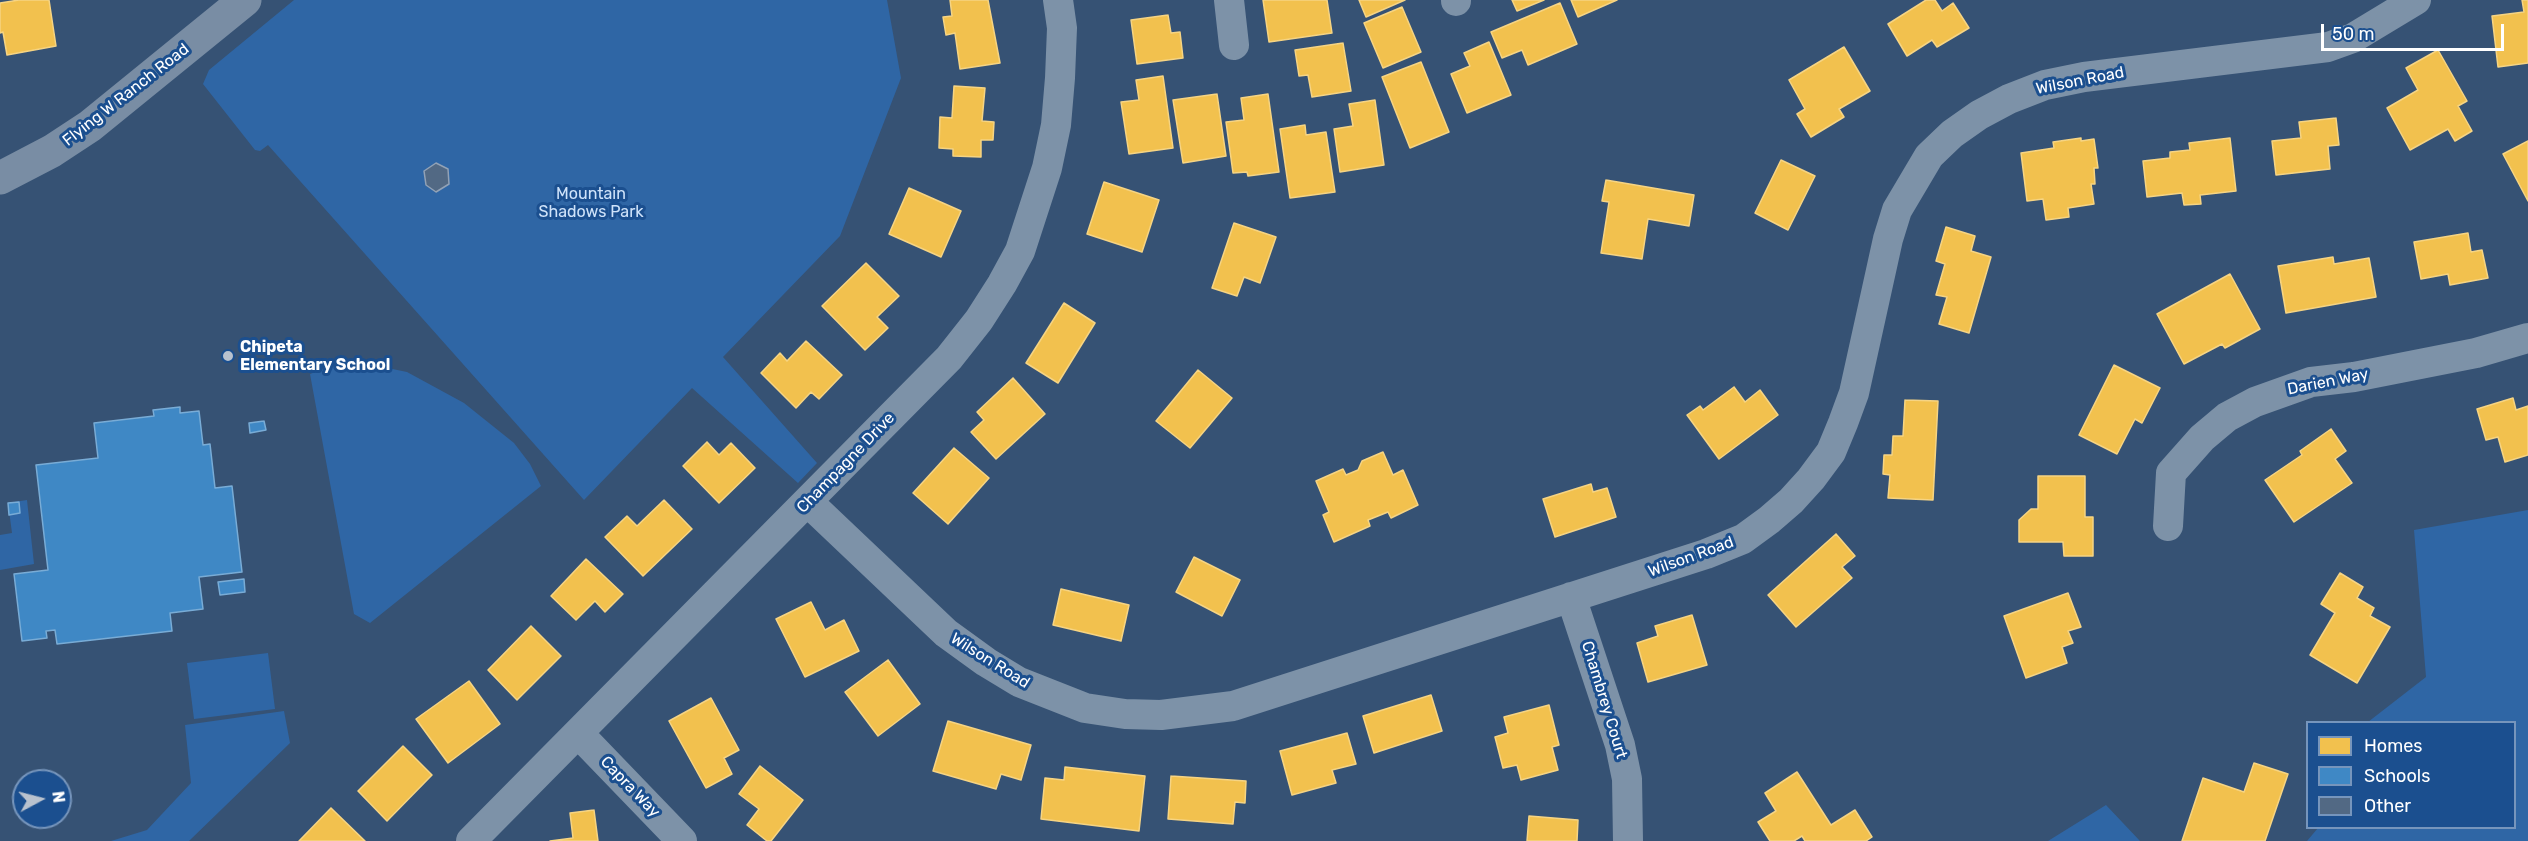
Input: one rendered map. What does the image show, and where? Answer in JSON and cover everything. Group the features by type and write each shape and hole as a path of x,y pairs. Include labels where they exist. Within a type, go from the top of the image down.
{"street":[{"name":"Flying W Ranch Road","path":"0,178 52,151 90,126 245,0"},
{"name":"Champagne Drive","path":"471,841 949,358 979,320 1020,251 1047,168 1056,125 1062,28 1058,0"},
{"path":"1228,0 1234,45"},
{"name":"Wilson Road","path":"808,502 946,633 1019,682 1085,708 1125,714 1161,715 1233,706 1706,554 1743,538 1791,501 1831,452 1854,393 1888,239 1897,210 1929,156 1952,134 2009,99 2045,85 2084,77 2328,47 2353,38 2416,0"},
{"name":"Darien Way","path":"2168,526 2171,473 2202,438 2227,417 2254,402 2310,382 2354,377 2465,355 2528,338"},
{"name":"Chambrey Court","path":"1571,597 1620,745 1627,779 1628,841"},
{"name":"Capra Way","path":"578,733 682,841"}],"green space":[{"name":"Mountain Shadows Park","path":"294,0 887,0 901,78 840,236 723,357 817,463 798,483 692,388 584,500 268,145 260,151 255,150 203,84 209,70"},
{"path":"354,361 407,372 464,403 514,443 530,464 541,486 370,623 354,614 310,374"},
{"path":"27,500 34,564 0,570 0,535 12,533 8,503"},
{"path":"2528,510 2528,841 2307,841 2317,829 2516,829 2516,721 2369,721 2426,677 2414,530"},
{"path":"268,653 275,709 194,719 187,663"},
{"path":"284,711 290,743 189,841 111,841 147,830 191,783 185,725"},
{"path":"2106,805 2140,841 2048,841"}],"building: Homes":[{"path":"19,0 49,0 56,46 7,55 3,32 0,33 0,3"},
{"path":"950,0 988,0 1000,63 960,69 955,33 946,35 943,17 952,16"},
{"path":"1263,0 1327,0 1332,33 1269,42"},
{"path":"1359,0 1405,0 1366,17"},
{"path":"1512,0 1544,0 1517,11"},
{"path":"1571,0 1617,0 1578,17"},
{"path":"1926,0 1935,0 1942,11 1953,3 1969,28 1937,47 1932,40 1907,56 1888,24"},
{"path":"2522,0 2528,0 2528,63 2498,67 2492,16 2524,12"},
{"path":"1560,3 1577,44 1528,65 1522,50 1502,58 1491,32"},
{"path":"1402,7 1421,52 1383,68 1364,23"},
{"path":"1168,15 1171,33 1180,32 1183,58 1137,64 1131,20"},
{"path":"1489,42 1511,95 1467,113 1451,74 1470,66 1464,53"},
{"path":"1343,43 1351,91 1312,97 1308,75 1299,76 1295,50"},
{"path":"1844,47 1870,91 1839,109 1844,117 1811,137 1797,114 1805,109 1789,80"},
{"path":"2438,50 2467,101 2458,106 2472,131 2455,141 2448,129 2410,150 2387,108 2418,90 2406,68"},
{"path":"1421,62 1449,132 1410,148 1382,77"},
{"path":"1163,76 1173,148 1129,154 1121,102 1139,100 1136,80"},
{"path":"954,86 985,88 982,121 994,122 993,140 981,140 981,157 953,156 953,149 939,148 940,117 952,118"},
{"path":"1217,94 1226,156 1183,163 1173,100"},
{"path":"1268,94 1279,172 1248,176 1247,172 1233,173 1226,122 1244,120 1241,98"},
{"path":"1375,100 1384,165 1340,172 1334,129 1353,126 1349,104"},
{"path":"2336,118 2339,145 2328,146 2330,169 2276,175 2272,141 2301,138 2299,122"},
{"path":"1305,125 1306,135 1326,132 1335,192 1290,198 1280,129"},
{"path":"2081,138 2081,141 2094,139 2098,168 2094,168 2095,184 2091,184 2094,204 2068,208 2069,217 2046,220 2043,199 2027,201 2021,153 2054,148 2053,142"},
{"path":"2230,138 2236,191 2200,195 2201,204 2184,205 2182,193 2147,197 2143,161 2170,158 2170,152 2190,150 2189,143"},
{"path":"2528,141 2528,201 2503,154"},
{"path":"1781,160 1815,176 1788,230 1755,213"},
{"path":"1606,180 1694,195 1689,226 1648,219 1642,259 1601,253 1609,202 1602,201"},
{"path":"1104,182 1159,200 1142,252 1087,234"},
{"path":"909,188 961,211 941,257 889,234"},
{"path":"1234,223 1276,237 1260,283 1244,277 1237,296 1212,288"},
{"path":"1946,227 1975,236 1971,251 1991,257 1969,333 1939,324 1947,297 1936,295 1945,264 1936,261"},
{"path":"2468,233 2471,252 2482,250 2488,278 2450,285 2448,274 2421,279 2414,242"},
{"path":"2333,257 2334,264 2369,258 2376,297 2286,313 2278,266"},
{"path":"866,263 899,296 877,317 888,328 865,350 822,306"},
{"path":"2230,274 2260,329 2225,348 2222,344 2184,364 2157,314"},
{"path":"1064,303 1095,323 1058,383 1026,363"},
{"path":"806,341 842,375 819,399 811,392 796,408 761,373 780,353 787,361"},
{"path":"2114,365 2160,388 2142,423 2135,419 2117,454 2079,435"},
{"path":"1198,370 1232,398 1190,448 1156,421"},
{"path":"1013,378 1045,414 996,459 971,432 984,420 977,412"},
{"path":"1734,387 1745,402 1760,390 1778,415 1719,459 1687,415 1700,406 1703,410"},
{"path":"2513,398 2516,410 2528,406 2528,455 2505,462 2498,437 2486,440 2477,409"},
{"path":"1905,400 1938,401 1933,500 1888,498 1890,475 1883,474 1884,455 1892,455 1893,436 1903,436"},
{"path":"2331,429 2346,451 2335,459 2352,483 2294,522 2265,480 2302,455 2300,451"},
{"path":"707,442 719,455 731,443 755,468 719,503 683,466"},
{"path":"954,448 989,478 948,524 913,493"},
{"path":"1383,452 1393,475 1403,470 1418,505 1391,518 1388,512 1368,520 1370,526 1334,542 1323,515 1329,512 1316,481 1343,469 1346,475 1358,470 1362,461"},
{"path":"2038,476 2085,476 2085,517 2093,517 2093,556 2064,556 2063,542 2019,542 2019,520 2031,509 2038,509"},
{"path":"1591,484 1593,492 1607,488 1616,517 1555,537 1543,499"},
{"path":"664,500 692,529 643,576 605,537 627,516 637,526"},
{"path":"1836,534 1855,556 1842,567 1852,578 1796,627 1768,595"},
{"path":"1194,557 1240,580 1222,616 1176,592"},
{"path":"586,559 623,594 605,612 595,601 576,620 551,596"},
{"path":"2340,573 2363,587 2357,598 2374,608 2370,616 2390,627 2357,683 2310,655 2335,613 2321,604"},
{"path":"1061,589 1129,605 1121,641 1053,625"},
{"path":"2068,593 2081,627 2068,631 2073,643 2062,647 2067,663 2026,678 2004,616"},
{"path":"811,602 825,630 844,620 859,651 805,677 776,619"},
{"path":"1692,615 1707,665 1648,682 1637,643 1658,636 1655,626"},
{"path":"531,626 561,656 517,700 488,670"},
{"path":"888,660 920,704 878,736 845,692"},
{"path":"469,681 500,724 448,763 416,719"},
{"path":"1431,695 1442,731 1374,753 1363,716"},
{"path":"711,698 739,750 724,758 732,774 706,788 669,721"},
{"path":"1549,705 1559,745 1552,747 1558,770 1521,780 1517,765 1503,768 1495,737 1508,733 1504,717"},
{"path":"948,721 1031,745 1021,780 1001,774 996,789 933,771"},
{"path":"1347,733 1356,764 1332,770 1336,783 1292,795 1280,751"},
{"path":"403,746 432,775 387,821 358,791"},
{"path":"2254,763 2288,774 2265,841 2182,841 2203,778 2244,792"},
{"path":"760,766 803,800 771,841 767,841 747,825 759,809 739,794"},
{"path":"1065,767 1145,776 1139,831 1041,819 1045,778 1064,780"},
{"path":"1797,772 1831,825 1855,810 1872,837 1866,841 1805,841 1802,836 1794,841 1770,841 1758,822 1776,811 1765,793"},
{"path":"1171,776 1246,781 1245,803 1235,802 1233,824 1168,819"},
{"path":"331,808 365,841 299,841"},
{"path":"594,810 598,841 550,841 573,838 570,813"},
{"path":"1529,816 1578,820 1577,841 1527,841"}],"building: Schools":[{"path":"180,407 180,413 199,411 203,445 210,444 215,488 232,486 242,572 199,577 203,609 170,613 172,631 57,644 55,630 46,631 47,638 22,641 14,574 48,570 36,465 98,458 94,423 154,416 153,410"},
{"path":"264,421 266,430 250,433 249,423"},
{"path":"19,502 20,513 9,515 8,503"},
{"path":"244,579 245,592 220,595 218,582"}],"building: Other":[{"path":"436,163 448,169 449,184 436,192 426,185 424,171"}],"place":[{"name":"Chipeta Elementary School","path":"228,356"}]}
